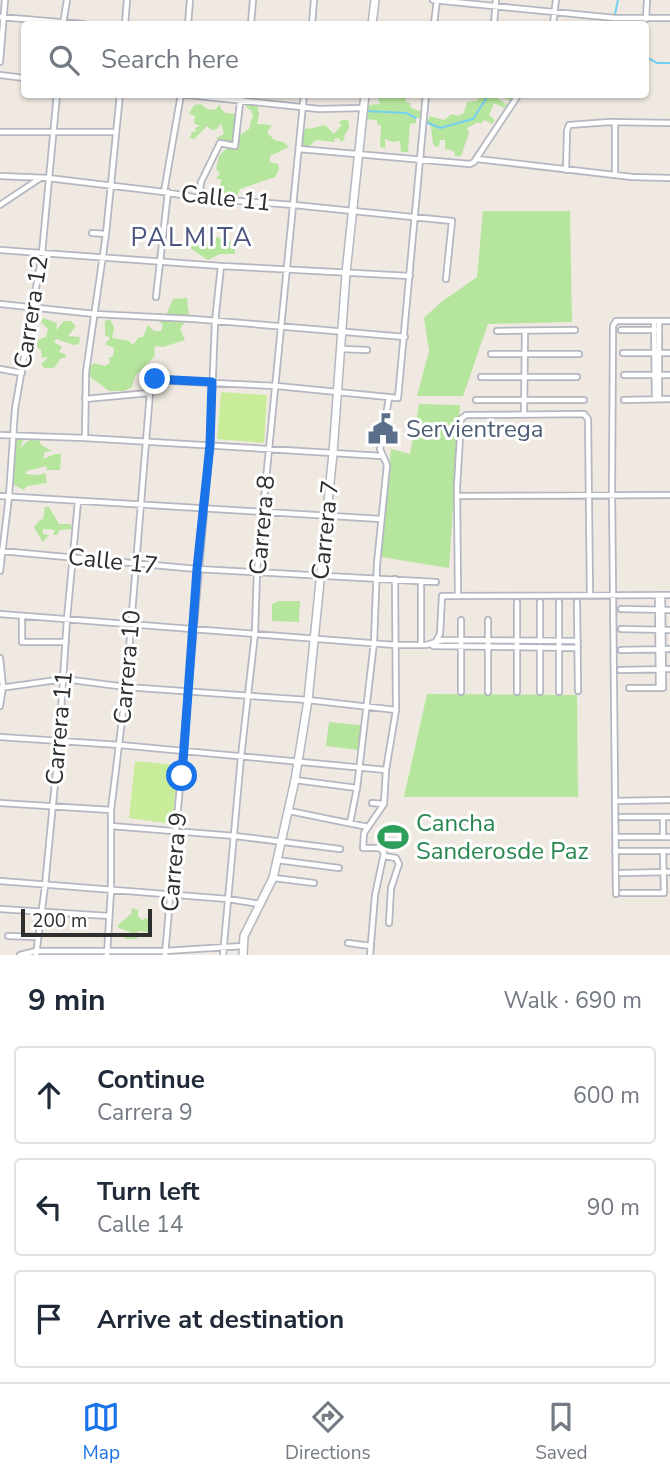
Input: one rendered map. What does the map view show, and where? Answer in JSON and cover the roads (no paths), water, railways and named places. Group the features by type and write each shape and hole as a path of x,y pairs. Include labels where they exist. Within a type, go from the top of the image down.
{"street":[{"path":"0,62 5,0"},
{"path":"63,21 67,0"},
{"path":"125,21 127,0"},
{"path":"188,21 190,0"},
{"path":"251,21 253,0"},
{"path":"312,21 314,0"},
{"path":"372,21 375,0"},
{"path":"434,21 436,0 496,3 555,13 646,19 670,17"},
{"path":"554,21 556,0"},
{"path":"646,19 647,0"},
{"path":"494,21 496,3"},
{"path":"2,17 43,21"},
{"path":"0,75 21,78"},
{"name":"Carrera 12","path":"0,571 9,496 12,436 41,253 57,98"},
{"path":"85,438 86,372 106,234 119,98"},
{"path":"156,297 166,192 180,98"},
{"path":"199,198 201,182 220,143 235,146 241,98 303,107 364,108"},
{"name":"Carrera 8","path":"223,955 255,633 257,571 304,98"},
{"name":"Carrera 7","path":"243,951 244,936 273,878 295,780 308,700 333,453 346,273 365,98"},
{"path":"212,382 398,398 426,98"},
{"path":"299,149 465,164 474,162 516,98"},
{"path":"615,122 615,175"},
{"path":"566,170 566,135 569,125 670,123"},
{"path":"0,132 115,132"},
{"path":"477,159 615,175 670,178"},
{"name":"Calle 11","path":"0,176 48,178 199,198 452,221 446,279"},
{"path":"0,205 39,179"},
{"path":"92,233 106,234"},
{"path":"0,250 186,264 410,276"},
{"name":"Carrera 9","path":"165,953 210,445 215,322 221,266"},
{"path":"0,304 95,314 194,319 405,337"},
{"path":"657,321 657,399"},
{"path":"663,851 667,893 619,894 615,851 614,323 670,321"},
{"path":"497,331 575,330"},
{"path":"621,330 657,330"},
{"path":"524,331 524,415"},
{"path":"340,349 367,350"},
{"path":"623,353 670,353"},
{"path":"491,354 579,354"},
{"path":"0,369 22,373"},
{"path":"624,375 670,375"},
{"path":"481,377 577,377"},
{"name":"Carrera 10","path":"107,953 111,890 111,810 132,624 151,380 212,382"},
{"path":"85,398 149,393"},
{"path":"350,823 357,788 374,642 387,465 380,449 389,398"},
{"path":"624,400 670,399"},
{"path":"476,400 584,400"},
{"path":"458,596 458,448 463,416 524,415 588,416 590,595"},
{"path":"0,435 382,456"},
{"path":"459,496 670,495"},
{"path":"0,496 381,520"},
{"name":"Carrera 11","path":"36,953 59,741 78,501"},
{"name":"Calle 17","path":"1,551 197,569 436,582"},
{"path":"388,923 391,888 399,864 396,858 362,848 368,827 384,804 386,770 396,710 395,579"},
{"path":"421,581 421,645"},
{"path":"629,688 659,688 660,595"},
{"path":"437,643 442,596 670,595"},
{"path":"517,602 517,692"},
{"path":"540,602 540,692"},
{"path":"559,602 559,692"},
{"path":"577,602 579,691"},
{"path":"621,609 670,610"},
{"path":"0,614 395,645 578,644"},
{"path":"22,616 22,642 66,642"},
{"path":"461,620 461,692"},
{"path":"488,620 488,692"},
{"path":"621,629 670,630"},
{"path":"621,650 670,649"},
{"path":"0,658 0,706"},
{"path":"620,670 670,670"},
{"path":"1,687 64,679 126,687 308,700 396,710"},
{"path":"0,737 120,745 386,770"},
{"path":"295,780 357,788"},
{"path":"615,801 670,800"},
{"path":"0,803 111,810"},
{"path":"372,803 384,804"},
{"path":"288,810 368,827"},
{"path":"621,817 670,817"},
{"path":"663,817 663,837"},
{"path":"111,827 235,836 340,849"},
{"path":"615,837 670,837"},
{"path":"615,851 670,851"},
{"path":"370,955 374,895 384,853"},
{"path":"277,860 339,868"},
{"path":"621,873 667,872"},
{"path":"273,878 314,883"},
{"path":"0,881 228,899 260,904"},
{"path":"0,909 109,915"},
{"path":"8,936 38,937"},
{"path":"348,943 371,946"},
{"path":"20,955 165,953 224,947 243,951"}],"waterway":[{"path":"618,0 615,14 618,21"},
{"path":"649,59 657,63 670,63"},
{"path":"426,122 440,128 473,119 486,98"},
{"path":"366,111 406,113 416,118"}],"place":[{"name":"Servientrega","path":"383,429"},
{"name":"Cancha Sanderosde Paz","path":"393,837"}],"district":[{"name":"PALMITA","path":"192,237"}]}
